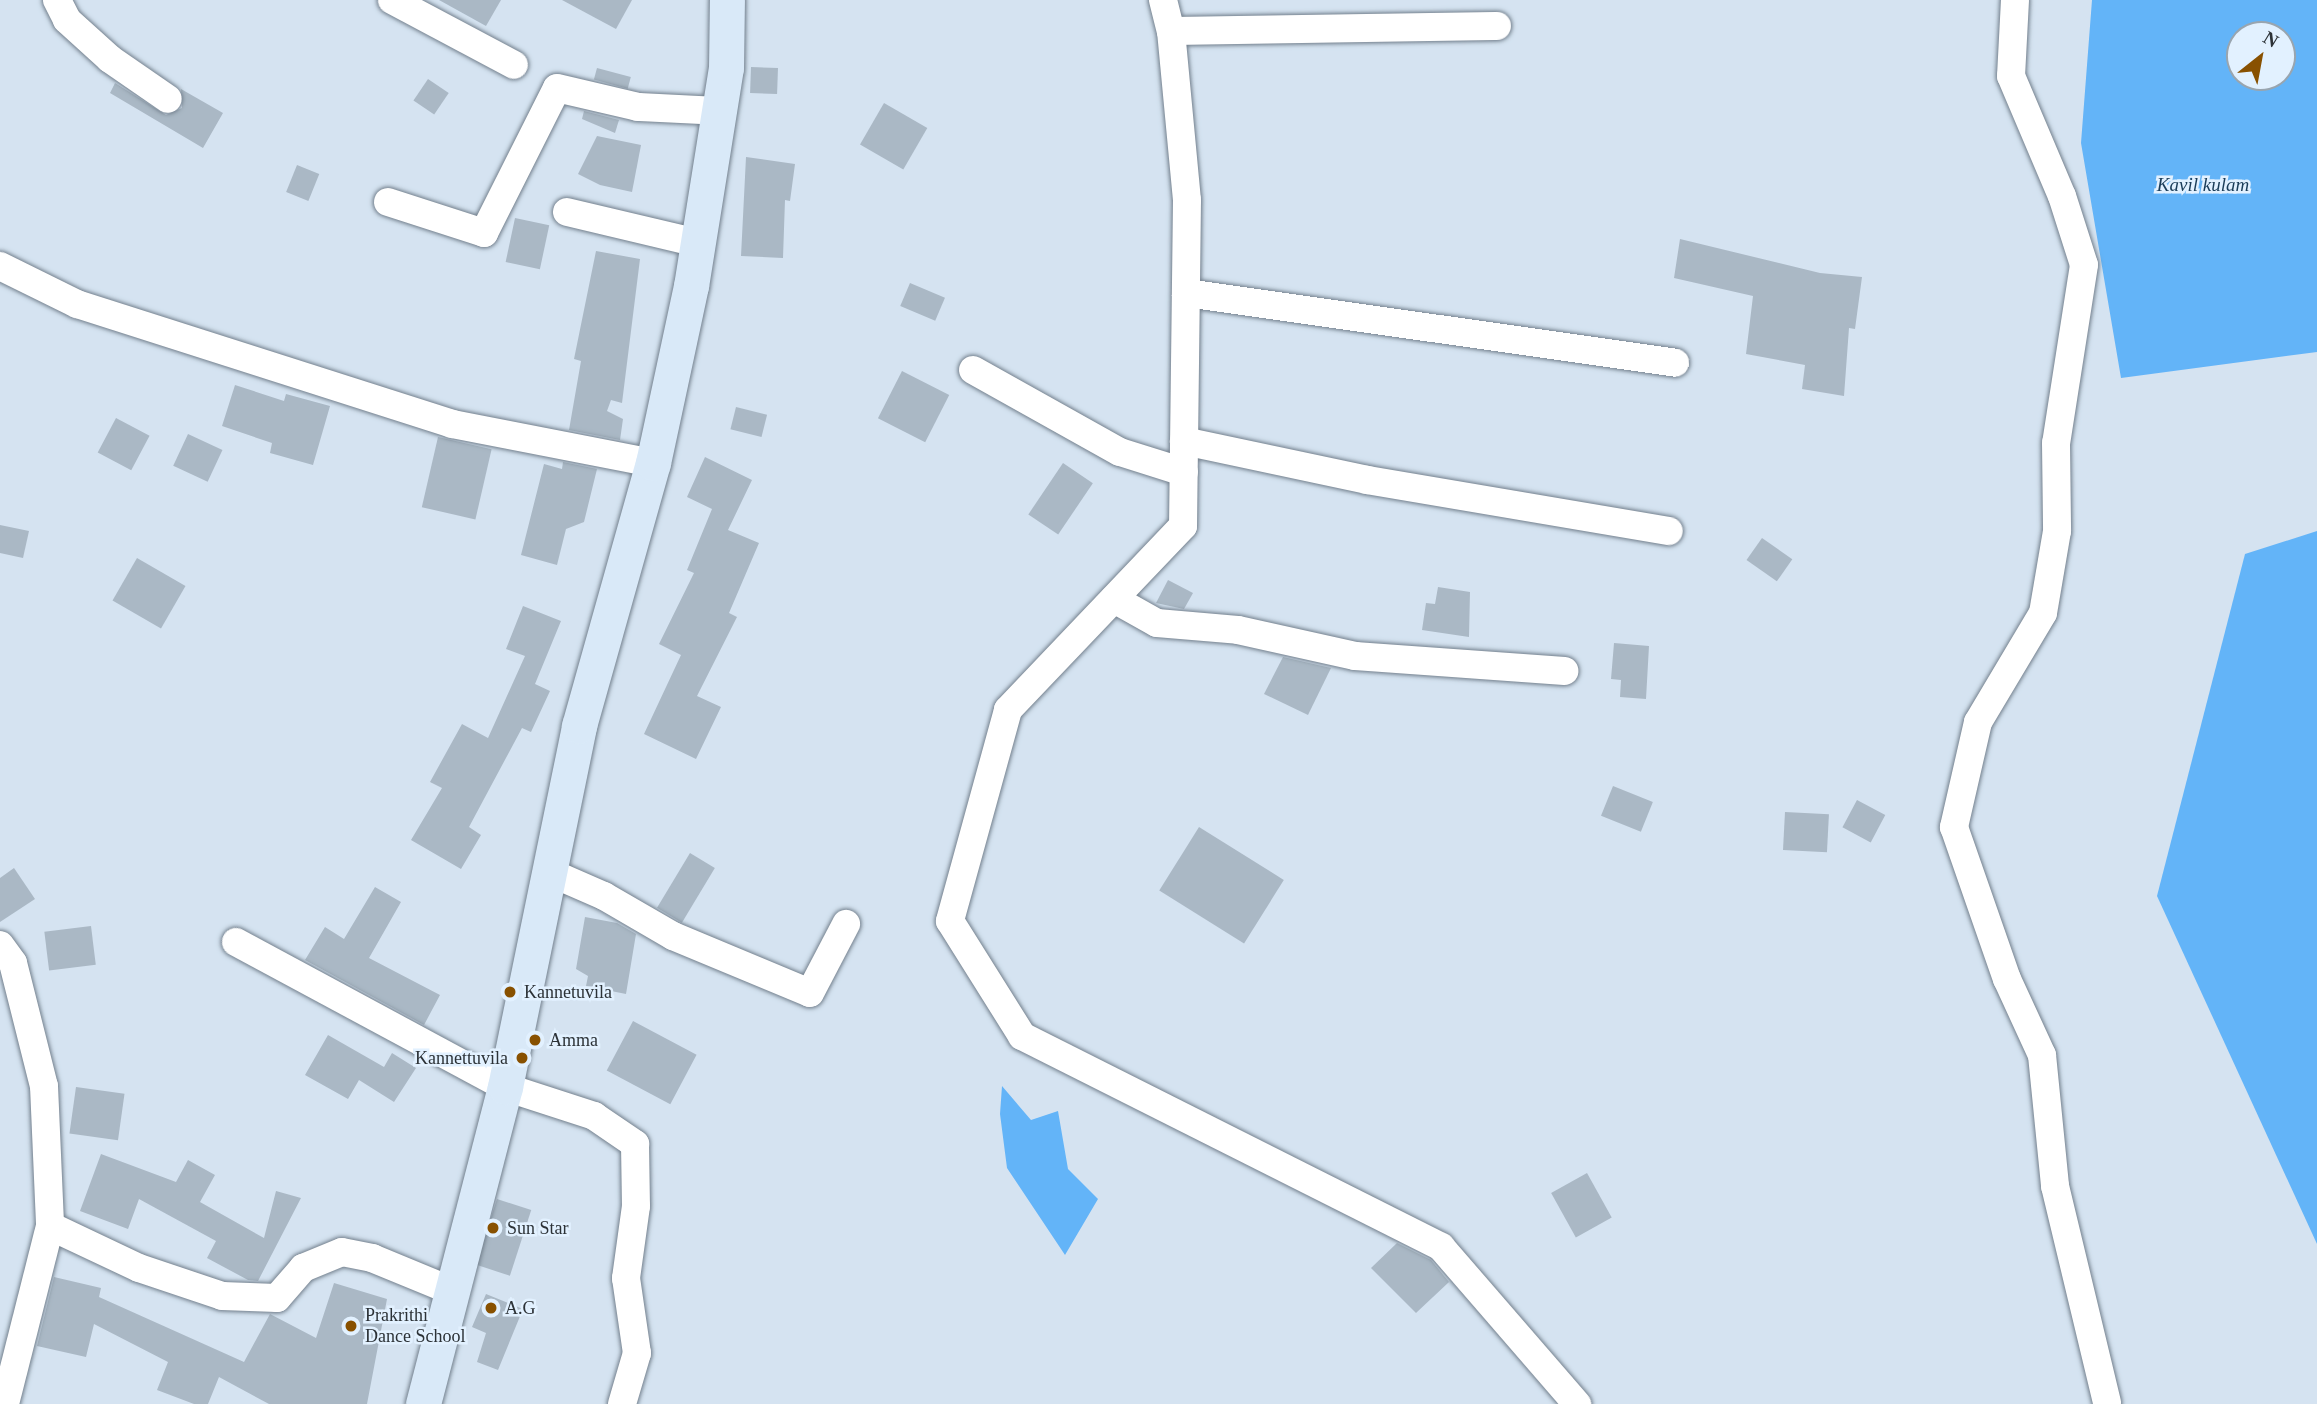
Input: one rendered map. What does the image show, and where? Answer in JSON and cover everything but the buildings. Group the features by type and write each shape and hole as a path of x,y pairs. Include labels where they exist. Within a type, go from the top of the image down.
{"main road":[{"path":"423,1404 505,1087 579,726 653,463 698,243 726,68 727,0"}],"street":[{"path":"57,0 67,20 110,59 168,99"},
{"path":"392,0 514,65"},
{"path":"1163,0 1171,31 1187,200 1183,526 1008,710 950,921 1022,1036 1441,1247 1577,1404"},
{"path":"2015,0 2011,76 2062,196 2084,265 2056,443 2057,531 2042,613 1978,722 1954,827 2007,979 2042,1055 2055,1186 2107,1403"},
{"path":"1171,31 1497,26"},
{"path":"387,202 484,233 557,88 638,107 719,111"},
{"path":"567,212 698,243"},
{"path":"0,266 77,304 452,424 653,463"},
{"path":"1186,293 1675,363"},
{"path":"973,370 1120,452 1184,472"},
{"path":"1184,441 1367,480 1669,531"},
{"path":"1114,599 1157,623 1238,630 1355,656 1564,671"},
{"path":"549,872 604,896 673,936 810,993 846,924"},
{"path":"236,942 505,1087 594,1116 635,1144 636,1206 626,1278 637,1353 622,1404"},
{"path":"0,945 13,963 44,1086 50,1226 5,1404"},
{"path":"50,1226 139,1268 222,1296 276,1298 303,1268 342,1252 372,1258 452,1291"}],"water":[{"name":"Kavil kulam","path":"2092,0 2317,0 2317,352 2121,378 2081,143"},
{"path":"2317,531 2317,1244 2157,896 2245,554"},
{"path":"1002,1086 1031,1120 1058,1111 1068,1169 1098,1199 1065,1255 1007,1168 1000,1114"}],"place":[{"name":"Kannetuvila","path":"510,992"},
{"name":"Amma","path":"535,1040"},
{"name":"Kannettuvila","path":"522,1058"},
{"name":"Sun Star","path":"493,1228"},
{"name":"A.G","path":"491,1308"},
{"name":"Prakrithi Dance School","path":"351,1326"}]}
